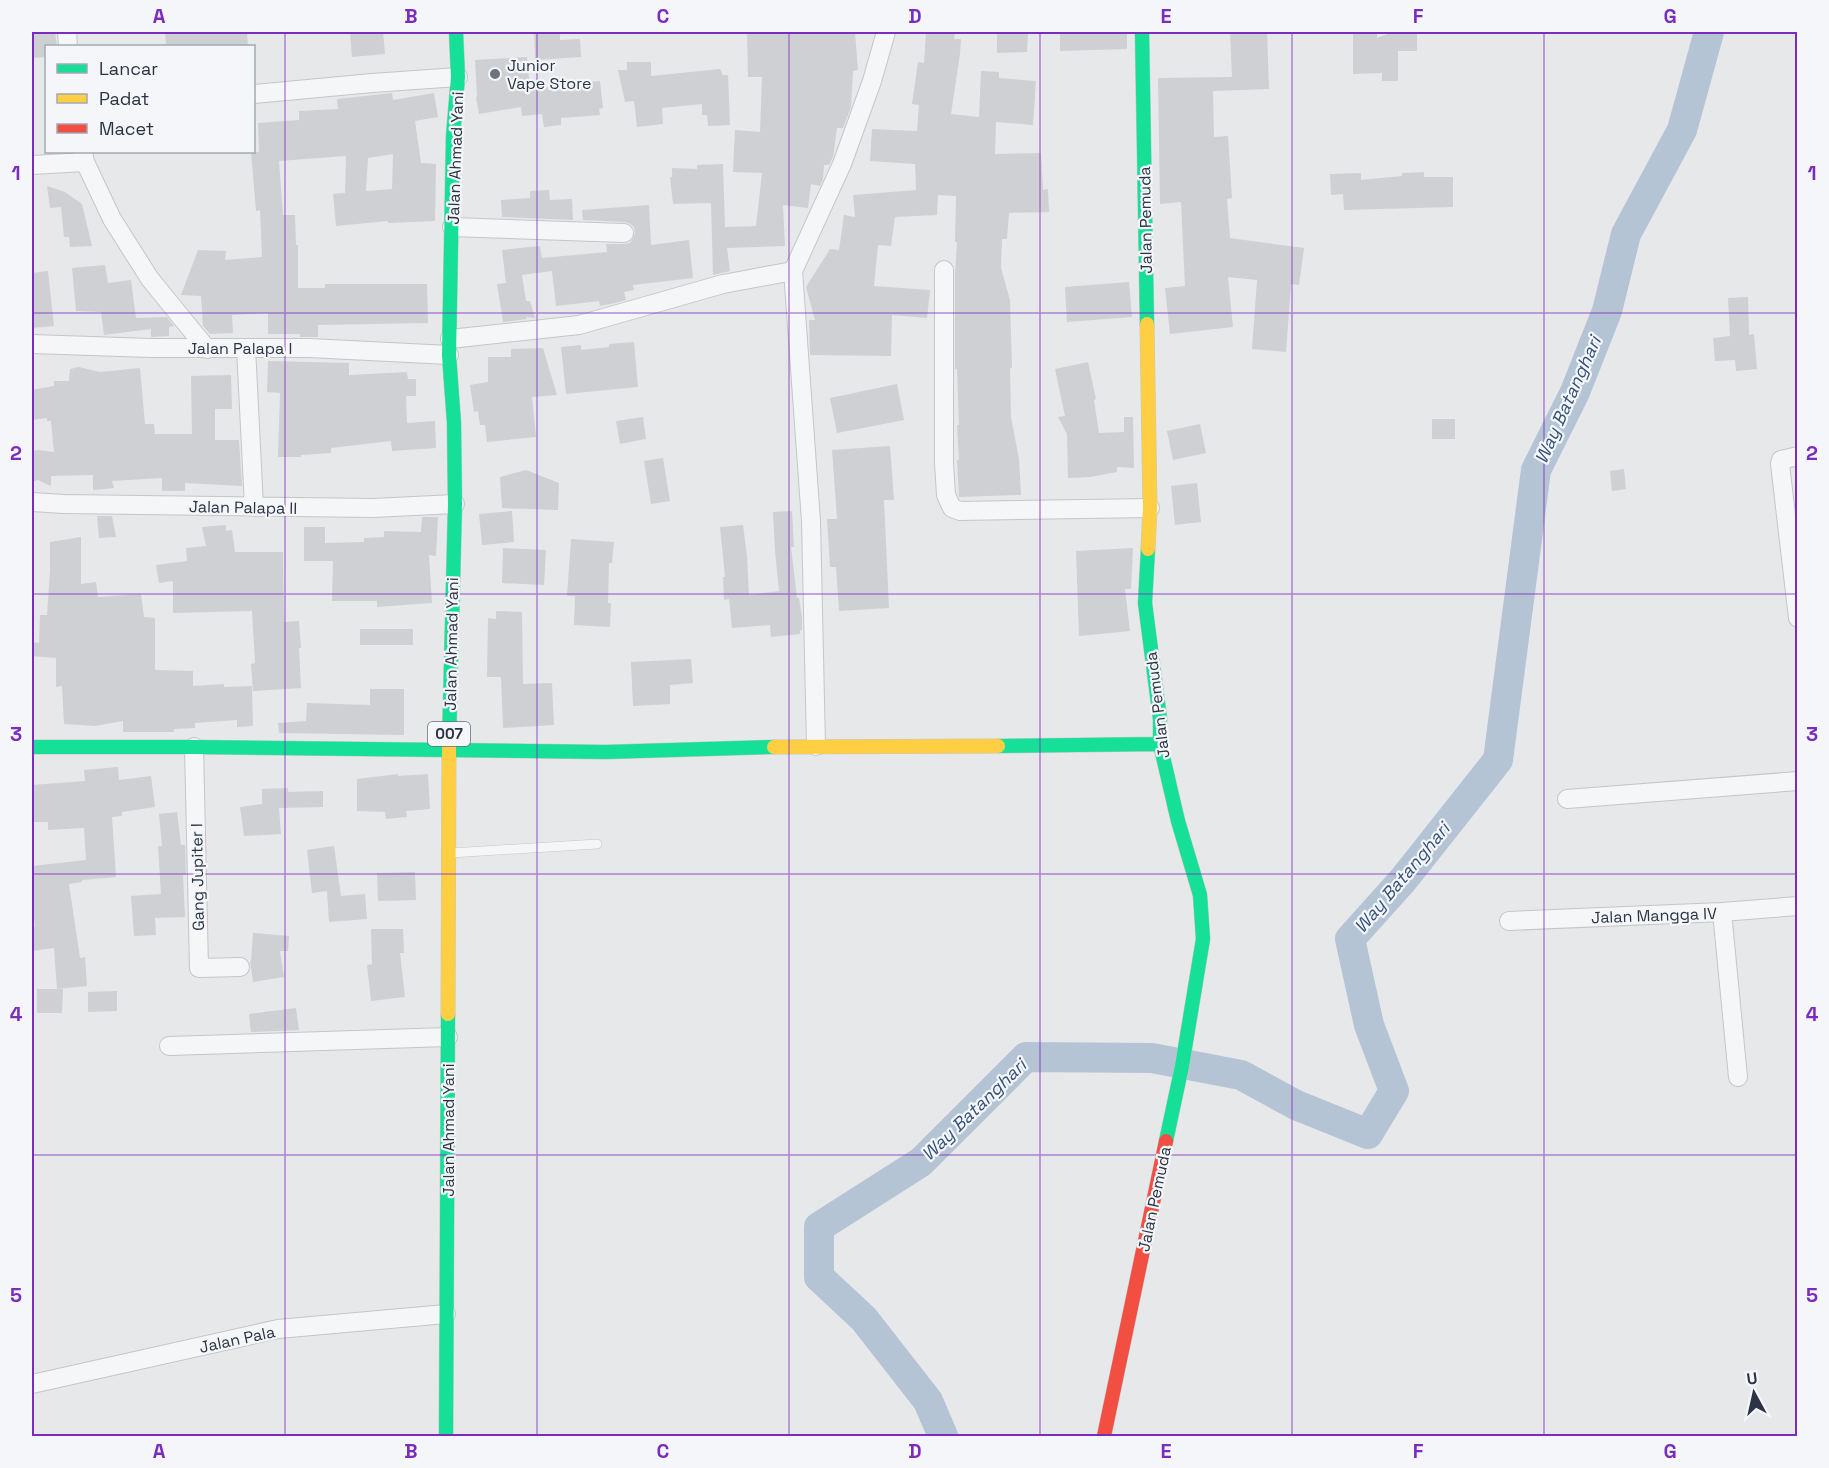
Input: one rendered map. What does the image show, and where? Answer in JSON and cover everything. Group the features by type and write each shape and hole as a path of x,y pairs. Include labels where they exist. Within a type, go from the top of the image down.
{"street":[{"name":"Jalan Ahmad Yani","path":"446,1437 449,751 454,504 454,423 449,347 453,136 458,76 456,32"},
{"path":"816,746 811,521 793,271 842,164 872,81 886,32"},
{"name":"Jalan Pemuda","path":"1104,1437 1182,1066 1203,939 1200,895 1178,821 1160,744 1160,719 1145,603 1150,508 1142,32"},
{"path":"255,94 458,76"},
{"path":"32,165 84,157 112,219 150,279 207,349"},
{"path":"452,227 624,233"},
{"path":"944,270 944,462 946,495 952,508 960,511 1150,508"},
{"name":"Jalan Palapa I","path":"32,344 207,349 449,347 579,325 723,284 793,271"},
{"path":"246,348 254,507"},
{"path":"1797,456 1784,458 1780,464 1797,618"},
{"name":"Jalan Palapa II","path":"32,502 373,508 454,504"},
{"path":"32,747 606,753 816,746 1160,744"},
{"name":"Gang Jupiter I","path":"194,747 199,968 240,967"},
{"path":"1567,800 1797,781"},
{"name":"Jalan Mangga IV","path":"1509,921 1722,912 1797,906"},
{"path":"1722,912 1738,1077"},
{"path":"169,1046 448,1037"},
{"name":"Jalan Pala","path":"32,1384 278,1329 446,1314"}],"lane":[{"path":"449,853 597,844"}],"building":[{"path":"32,32 55,32 57,45 45,45 45,57 32,58"},
{"path":"165,32 247,32 248,45 166,45"},
{"path":"350,32 383,32 385,54 352,57"},
{"path":"534,32 560,32 560,40 580,39 581,57 535,60"},
{"path":"747,32 855,32 858,70 853,71 851,107 843,128 837,128 833,157 829,165 824,165 820,186 811,184 808,208 783,205 785,246 727,248 730,271 713,275 711,203 673,204 670,177 672,177 672,168 697,169 697,165 723,164 725,227 756,226 762,173 733,172 735,130 760,132 762,77 748,77"},
{"path":"926,32 955,32 954,39 961,39 951,114 979,117 981,71 999,72 999,78 1036,81 1033,125 996,122 995,154 1041,153 1043,190 1048,189 1049,212 1009,213 1007,239 1002,239 1001,268 1010,300 1011,417 1019,459 1021,495 959,497 957,425 959,425 957,369 955,369 956,196 938,195 937,215 895,217 891,246 878,245 874,286 930,290 927,318 892,315 891,356 810,355 809,320 815,320 806,287 830,249 839,250 844,215 855,217 853,195 916,190 915,164 870,161 872,129 917,131 919,105 912,104 918,62 924,63"},
{"path":"997,32 1028,32 1027,52 997,53"},
{"path":"1060,32 1127,32 1127,49 1060,51"},
{"path":"1230,32 1267,32 1269,89 1213,91 1214,137 1228,136 1232,198 1227,199 1230,238 1304,248 1299,285 1291,284 1286,352 1252,349 1257,280 1228,277 1233,327 1170,334 1165,288 1185,286 1181,202 1160,204 1158,78 1232,77"},
{"path":"1353,32 1377,32 1377,38 1393,32 1417,32 1417,51 1398,51 1398,81 1382,81 1382,73 1353,74"},
{"path":"527,57 530,89 577,87 577,83 600,81 603,108 599,109 600,115 561,118 561,125 544,127 542,114 522,116 521,107 479,114 475,60"},
{"path":"627,62 651,62 651,76 720,69 723,75 728,75 730,125 708,126 707,115 702,115 702,104 662,108 663,124 637,127 634,101 625,102 618,70 627,70"},
{"path":"392,93 393,100 434,93 438,117 415,121 421,163 436,164 435,221 388,223 388,221 336,226 333,194 345,193 346,156 279,161 283,215 295,215 298,288 325,288 325,284 427,284 428,323 318,325 318,337 300,337 300,334 268,334 268,313 232,315 233,333 210,334 203,326 201,296 181,295 198,250 226,251 225,260 262,257 260,210 256,211 251,153 259,152 258,123 299,120 299,111 338,109 337,99","holes":["393,154 392,189 366,191 368,158"]},
{"path":"1424,172 1424,177 1453,177 1453,207 1344,210 1343,194 1331,195 1330,174 1361,173 1361,180"},
{"path":"47,186 65,192 82,204 92,246 70,247 69,237 64,237 61,207 50,208"},
{"path":"549,190 550,200 572,199 573,220 502,217 501,200 530,198 530,191"},
{"path":"649,205 651,245 689,240 693,278 633,285 634,290 624,292 626,300 615,303 600,306 599,301 556,306 552,271 522,275 526,301 530,301 535,318 526,317 527,319 503,322 497,284 506,283 502,250 540,246 542,258 607,252 606,244 630,243 635,234 634,227 624,222 583,220 582,210"},
{"path":"105,265 108,283 131,280 136,318 167,317 174,326 169,327 169,336 151,337 151,329 104,335 101,312 76,311 72,268"},
{"path":"48,271 54,326 32,328 32,273"},
{"path":"1129,282 1132,317 1067,322 1065,287"},
{"path":"1748,297 1749,335 1754,334 1757,369 1736,371 1735,360 1715,361 1713,338 1730,336 1728,298"},
{"path":"634,342 638,387 566,394 561,347 581,345 581,350"},
{"path":"543,348 557,395 532,397 536,437 487,442 485,425 480,425 478,411 474,412 470,385 488,382 488,357 511,357 511,349"},
{"path":"268,361 349,363 349,375 407,372 408,379 416,379 416,396 406,396 407,423 435,421 436,448 392,451 391,441 331,448 331,453 278,457 280,393 267,392"},
{"path":"1088,362 1096,399 1094,400 1099,433 1124,432 1124,417 1133,417 1134,468 1117,467 1117,472 1068,478 1067,434 1058,417 1065,416 1055,369"},
{"path":"79,367 100,372 140,368 145,424 154,424 155,434 192,434 191,376 231,375 232,409 215,409 215,440 239,440 242,486 185,483 185,491 162,491 162,478 112,481 114,488 93,490 93,475 51,476 51,486 38,480 32,482 32,451 54,452 51,421 47,421 47,418 32,420 32,390 54,386 54,381 69,381 70,369"},
{"path":"897,384 904,420 837,433 830,398"},
{"path":"643,417 646,439 620,444 616,421"},
{"path":"1432,419 1455,419 1455,439 1432,439"},
{"path":"1200,424 1206,453 1173,460 1167,431"},
{"path":"890,446 894,500 884,500 889,608 839,611 836,567 830,567 827,519 837,519 832,450"},
{"path":"663,458 670,501 651,504 644,461"},
{"path":"1624,469 1626,489 1612,491 1610,471"},
{"path":"526,470 559,483 558,510 502,508 500,477"},
{"path":"1197,483 1201,522 1175,525 1171,486"},
{"path":"512,511 514,542 482,545 479,514"},
{"path":"792,511 794,547 791,547 797,598 799,598 802,618 800,634 771,637 770,625 732,628 729,599 724,600 723,577 725,577 720,527 743,525 749,595 779,591 773,512"},
{"path":"97,516 112,516 116,537 99,538"},
{"path":"422,517 438,517 436,556 429,555 432,603 377,607 377,601 332,601 333,561 304,561 304,527 325,527 325,543 364,542 364,538 384,537 384,531 421,532"},
{"path":"226,525 226,531 232,530 235,552 283,552 284,622 299,621 301,688 253,691 251,664 255,663 252,611 173,613 173,581 159,583 156,565 187,561 186,548 206,546 202,527"},
{"path":"81,537 81,584 96,582 98,597 141,594 144,617 155,618 155,670 193,671 193,686 224,684 224,687 252,686 253,726 237,727 237,720 195,723 195,728 174,729 174,732 123,732 123,721 95,726 64,724 62,686 56,687 56,658 32,656 32,642 39,643 40,615 47,615 50,542"},
{"path":"571,539 614,542 612,563 609,563 610,627 574,625 575,596 567,596"},
{"path":"503,548 546,550 544,585 502,583"},
{"path":"1133,548 1131,589 1125,589 1130,631 1079,636 1076,551"},
{"path":"496,611 522,612 523,684 552,683 554,725 503,728 501,677 487,677 488,618 496,619"},
{"path":"360,629 413,629 413,645 360,645"},
{"path":"691,659 693,683 670,685 670,704 633,706 631,662"},
{"path":"370,689 404,689 404,735 279,733 278,723 306,721 307,703 370,705"},
{"path":"118,767 119,780 151,776 155,807 122,812 122,816 112,817 116,877 82,880 82,882 69,884 80,958 85,957 87,986 57,989 54,948 32,951 32,927 35,927 32,866 86,860 84,828 48,830 48,822 32,822 32,785 85,781 84,770"},
{"path":"398,774 398,776 428,774 430,809 406,811 407,817 386,819 385,812 357,811 357,779"},
{"path":"288,788 288,792 323,791 323,807 279,808 281,834 244,836 240,807 262,804 262,789"},
{"path":"177,812 181,845 185,845 186,875 183,875 185,917 155,918 156,935 134,936 131,896 161,894 158,846 162,846 159,814"},
{"path":"334,846 341,896 365,894 367,919 329,922 327,891 312,893 307,850"},
{"path":"415,872 416,900 378,901 377,873"},
{"path":"371,929 403,929 404,953 400,953 405,997 371,1001 367,965 372,964"},
{"path":"253,933 289,936 288,951 280,951 284,977 253,982 250,961"},
{"path":"37,989 63,989 62,1013 37,1013"},
{"path":"117,991 117,1011 88,1012 88,992"},
{"path":"296,1008 299,1030 251,1032 249,1014"}],"waterway":[{"name":"Way Batanghari","path":"943,1436 928,1401 864,1319 819,1277 819,1227 921,1162 1026,1057 1152,1058 1241,1075 1296,1105 1368,1134 1394,1091 1369,1025 1350,939 1403,880 1498,760 1536,470 1575,392 1607,311 1626,234 1682,130 1709,32"}],"traffic: fast":[{"path":"449,745 455,504 454,423 449,355 453,136 458,77 456,32"},
{"path":"1142,32 1147,324"},
{"path":"1148,549 1145,603 1160,719 1160,744 1178,821 1200,895 1203,939 1182,1066 1166,1141"},
{"path":"998,746 1160,744"},
{"path":"32,747 606,752 774,747"},
{"path":"446,1436 448,1014"}],"traffic: slow":[{"path":"1147,324 1150,508 1148,549"},
{"path":"448,1014 449,745"},
{"path":"774,747 998,746"}],"traffic: jam":[{"path":"1104,1436 1166,1141"}],"place":[{"name":"Junior Vape Store","path":"495,74"}]}
